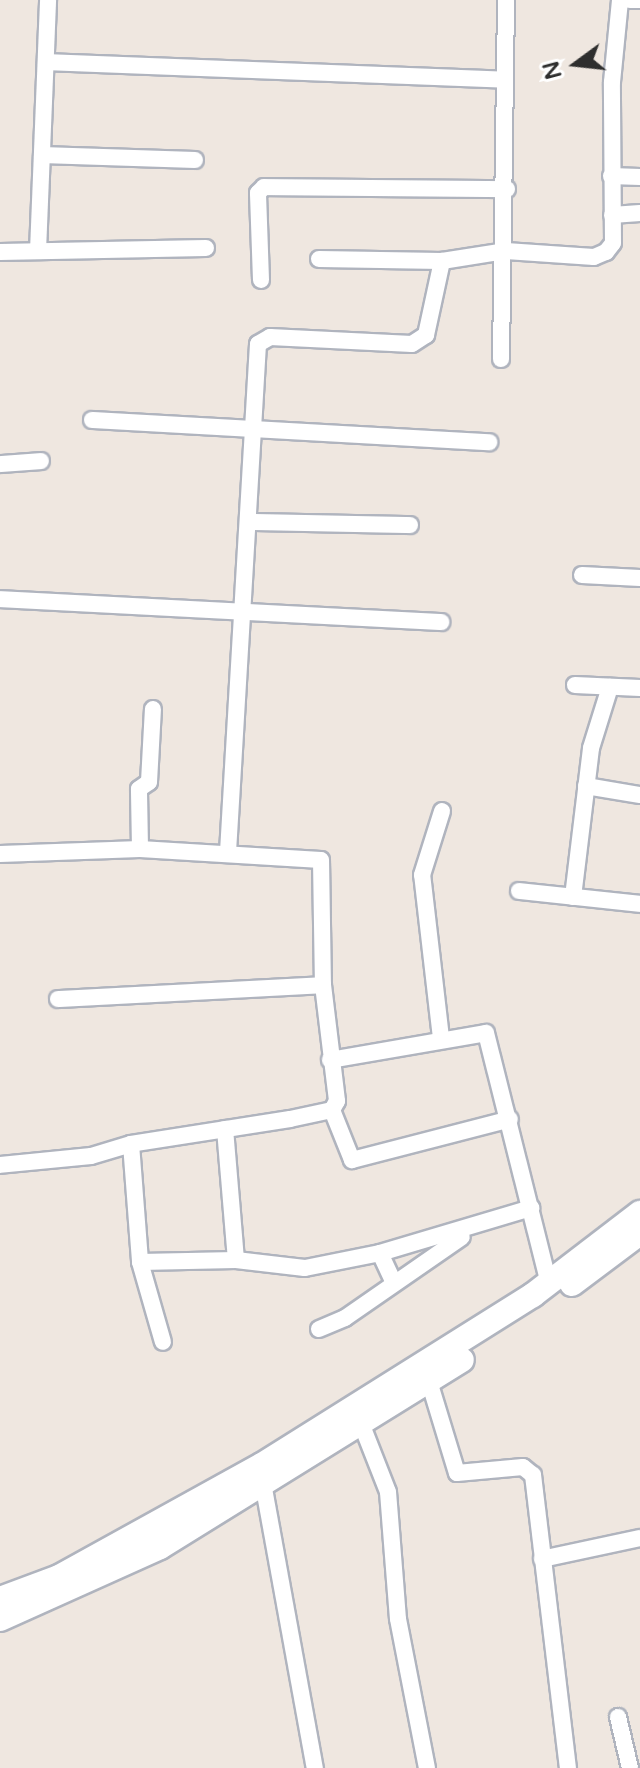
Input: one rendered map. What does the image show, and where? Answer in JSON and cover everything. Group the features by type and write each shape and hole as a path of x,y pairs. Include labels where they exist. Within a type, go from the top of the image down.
{"street":[{"path":"38,251 48,0"},
{"path":"501,359 507,189 506,0"},
{"path":"319,259 442,261 506,251 594,257 613,243 611,176 620,0"},
{"path":"630,0 640,0"},
{"path":"46,62 505,80"},
{"path":"42,155 195,160"},
{"path":"611,176 640,177"},
{"path":"261,280 258,193 264,187 507,189"},
{"path":"612,215 640,213"},
{"path":"0,252 206,248"},
{"path":"228,852 246,611 260,340 420,342 442,261"},
{"path":"92,420 489,442"},
{"path":"0,464 41,461"},
{"path":"250,522 410,525"},
{"path":"582,575 640,578"},
{"path":"0,599 441,622"},
{"path":"575,685 640,688"},
{"path":"573,897 596,723 610,687"},
{"path":"140,849 139,789 149,782 153,709"},
{"path":"586,786 640,795"},
{"path":"441,1038 422,875 442,811"},
{"path":"0,854 140,849 321,860 323,985 337,1101 332,1110"},
{"path":"519,891 640,904"},
{"path":"58,999 323,985"},
{"path":"330,1060 481,1031 489,1036 549,1283"},
{"path":"332,1110 352,1160 510,1119"},
{"path":"0,1165 91,1156 131,1144 332,1110"},
{"path":"225,1129 236,1260"},
{"path":"131,1144 140,1262 163,1342"},
{"path":"140,1262 236,1260 305,1268 473,1230 531,1208"},
{"path":"0,1599 59,1577 262,1465 549,1283 640,1213"},
{"path":"319,1329 473,1230"},
{"path":"0,1619 160,1547 429,1381 640,1233"},
{"path":"380,1253 394,1283"},
{"path":"429,1381 457,1473 529,1468 568,1768"},
{"path":"361,1423 388,1492 398,1619 427,1768"},
{"path":"263,1483 315,1768"},
{"path":"542,1559 640,1538"},
{"path":"618,1717 630,1768"}]}
